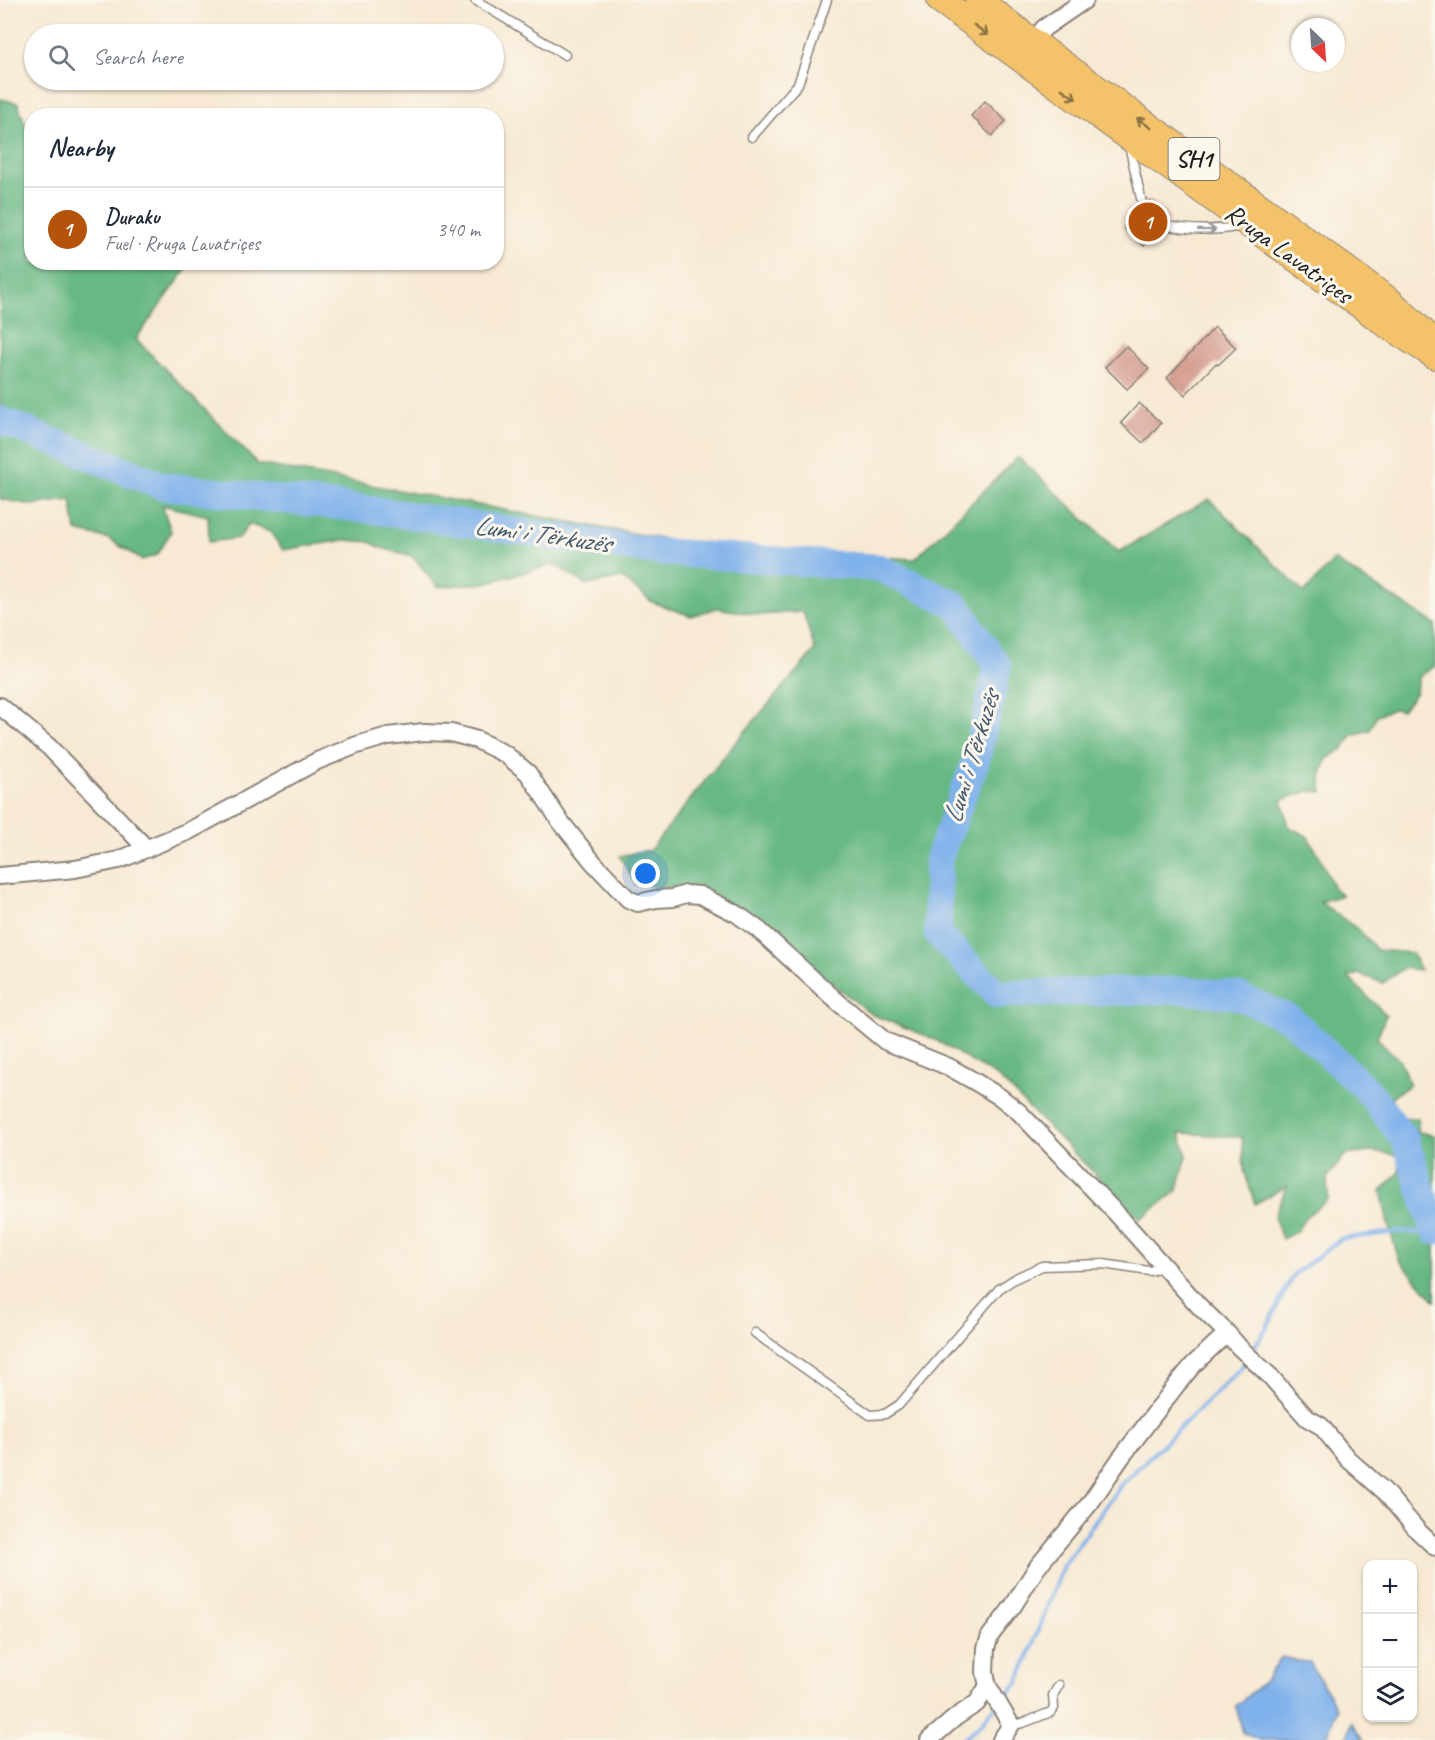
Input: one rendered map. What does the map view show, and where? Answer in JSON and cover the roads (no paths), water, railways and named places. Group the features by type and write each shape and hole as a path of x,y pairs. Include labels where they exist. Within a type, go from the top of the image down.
{"main road":[{"name":"Rruga Lavatriçes","path":"940,0 1390,327 1435,356"},
{"name":"Rruga Lavatriçes","path":"978,0 1390,301 1435,343"}],"street":[{"path":"1033,42 1044,28 1085,0"},
{"path":"0,706 49,747 147,849"},
{"path":"0,876 75,869 119,860 189,831 317,761 357,745 388,736 424,732 451,733 477,740 505,754 528,773 560,821 593,862 628,899 638,903 686,894 700,895 737,914 759,930 885,1041 957,1072 1000,1097 1019,1112 1116,1213 1199,1306 1270,1376 1307,1418 1321,1426 1348,1460 1384,1491 1435,1547"},
{"path":"1001,1740 1008,1719 991,1691 984,1672 986,1648 990,1636 1013,1606 1038,1566 1090,1503 1120,1459 1178,1383 1227,1333"},
{"path":"929,1740 991,1691"}],"lane":[{"path":"475,0 565,55"},
{"path":"752,138 798,84 827,0"},
{"path":"1127,136 1143,207"},
{"path":"1163,225 1189,230 1219,230 1250,225"},
{"path":"756,1333 870,1415 885,1414 898,1405 999,1289 1016,1278 1042,1266 1103,1263 1149,1271 1162,1264"},
{"path":"1008,1719 1023,1723 1051,1712 1053,1695 1059,1685"}],"water":[{"path":"1281,1657 1310,1663 1337,1708 1326,1740 1259,1740 1243,1733 1236,1706 1267,1679"},
{"path":"1352,1722 1364,1740 1346,1740"}],"waterway":[{"name":"Lumi i Tërkuzës","path":"0,420 163,486 366,509 660,552 880,568 956,605 998,667 976,760 938,859 938,934 997,994 1184,990 1238,996 1292,1020 1368,1091 1405,1140 1435,1231"},
{"path":"1251,1352 1266,1329 1293,1275 1341,1239 1403,1231 1435,1235"},
{"path":"1002,1700 1018,1683 1063,1566 1121,1485 1239,1370 1247,1359"},
{"path":"962,1740 980,1725 996,1706"}],"place":[{"name":"Duraku","path":"1148,222"}]}
